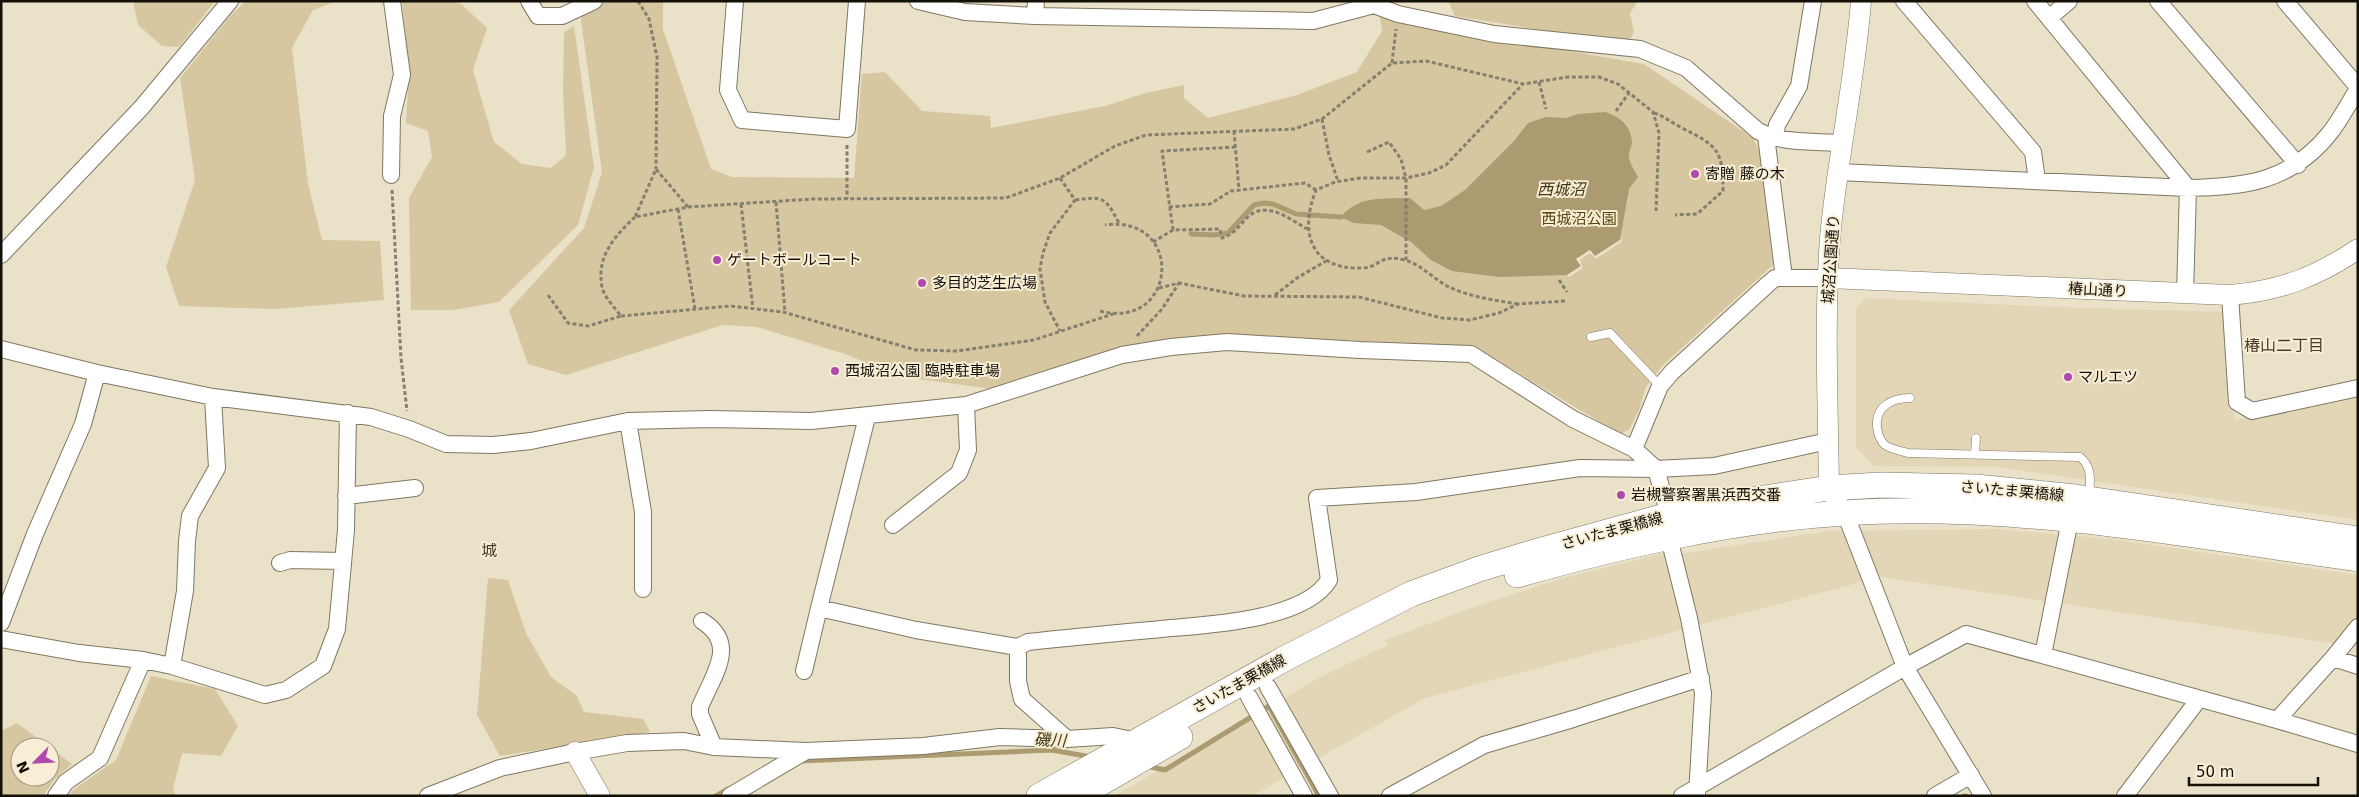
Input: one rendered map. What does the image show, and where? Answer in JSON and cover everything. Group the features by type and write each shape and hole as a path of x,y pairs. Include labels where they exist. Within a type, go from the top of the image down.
{"main road":[{"name":"さいたま栗橋線","path":"1039,796 1284,658 1411,594 1487,567 1669,527 1782,494 1829,488 1881,485 1976,487 2089,499 2358,539"},
{"name":"さいたま栗橋線","path":"1078,796 1259,692 1359,638 1401,618 1487,584 1594,555 1669,527 1845,513 1973,513 2070,520 2358,559"}],"street":[{"path":"1,255 142,107 230,1"},
{"path":"391,175 392,116 402,75 392,1"},
{"path":"529,1 538,16 562,16 594,1"},
{"path":"735,1 728,90 742,120 847,129 857,1"},
{"path":"918,1 964,12 1035,9 1313,21 1374,3 1398,14 1494,34 1640,49 1686,68 1758,131 1771,137 1842,142"},
{"path":"1784,278 1771,137 1800,86 1813,1"},
{"name":"城沼公園通り","path":"1829,488 1826,358 1828,278 1838,172 1852,83 1861,1"},
{"path":"1904,1 2033,152 2037,180"},
{"path":"2035,1 2188,188 2185,294"},
{"path":"2049,18 2068,1"},
{"path":"2158,1 2298,165"},
{"path":"1838,172 2188,188 2230,187 2265,181 2298,165 2329,134 2358,88 2285,1"},
{"name":"椿山通り","path":"1828,278 2230,295 2263,292 2308,277 2358,249"},
{"path":"1634,449 1660,386 1672,372 1768,284 1775,278 1828,278"},
{"path":"2230,295 2237,402 2252,411 2358,388"},
{"path":"1,349 97,373 213,398 316,412 348,413 371,417 409,429 446,444 493,444 531,441 628,421 709,419 811,422 966,405 1122,355 1171,347 1227,342 1471,354 1573,420 1634,449 1656,468 1690,618 1702,693 1698,791"},
{"path":"1,623 35,534 83,424 97,373"},
{"path":"172,666 185,591 186,541 190,516 217,468 213,398"},
{"path":"893,525 959,473 968,450 966,405"},
{"path":"1,639 79,653 143,660 172,666 265,695 286,690 323,666 337,629 344,561 348,413"},
{"path":"804,671 867,417"},
{"path":"628,421 643,512 644,589"},
{"path":"819,608 916,630 1018,647 1028,642 1237,622 1282,610 1308,600 1323,589 1329,580 1317,498 1416,492 1580,468 1714,466 1828,441"},
{"path":"346,496 415,488"},
{"path":"1829,488 1845,513 1905,667 1984,796"},
{"path":"2043,655 2070,520"},
{"path":"280,563 290,560 344,561"},
{"path":"702,621 714,629 721,641 722,652 700,707 700,714 714,747"},
{"path":"2277,720 2333,658 2358,627"},
{"path":"1682,796 1698,791 1905,667 1966,634 2358,744"},
{"path":"1018,647 1018,681 1022,699 1067,740"},
{"path":"2333,658 2358,666"},
{"path":"56,796 66,782 100,758 143,660"},
{"path":"1390,796 1484,745 1573,719 1700,678"},
{"path":"1259,692 1304,796"},
{"path":"1259,692 1330,796"},
{"path":"2125,796 2200,699"},
{"path":"428,796 447,792 500,768 627,743 684,741 714,747 806,751 923,746 1000,736 1067,740 1112,736 1137,741"},
{"path":"730,796 806,751"},
{"path":"575,752 600,796"},
{"path":"1935,796 1971,775"}],"lane":[{"path":"1591,337 1610,332 1660,386"},
{"path":"1910,398 1890,401 1881,409 1876,418 1878,435 1885,446 1908,453 2080,457 2088,464 2090,470 2089,499"},
{"path":"1975,454 1976,438"}],"path":[{"path":"621,316 602,288 602,262 614,237 635,217 656,169 657,57 649,20 638,1"},
{"path":"1392,63 1398,14"},
{"path":"635,217 688,207 776,202 847,199 1006,198 1060,178 1115,146 1146,135 1294,129 1322,119 1392,63 1426,62 1523,84 1568,77 1599,77 1618,84 1653,112 1705,139 1716,149 1723,166 1723,191 1697,214 1675,215"},
{"path":"1539,82 1546,109"},
{"path":"1523,84 1446,164 1430,173 1406,178 1360,178 1338,182 1316,190 1309,208 1307,229 1309,241 1326,261 1342,267 1364,268 1386,257 1406,260 1448,286 1478,297 1518,304 1566,301"},
{"path":"1616,111 1629,93"},
{"path":"1653,112 1659,133 1656,211"},
{"path":"1322,119 1329,155 1338,182"},
{"path":"847,129 847,199"},
{"path":"1234,131 1239,190"},
{"path":"1366,152 1389,142 1401,159 1406,178 1407,194 1406,260"},
{"path":"1172,230 1162,151 1235,147"},
{"path":"656,169 688,207"},
{"path":"391,175 401,358 409,429"},
{"path":"1060,178 1075,200"},
{"path":"1169,206 1210,204 1239,190 1305,183 1316,190"},
{"path":"1060,331 1045,302 1040,269 1050,233 1075,200 1095,197 1108,203 1118,223"},
{"path":"776,202 785,312"},
{"path":"741,204 753,309"},
{"path":"678,209 695,309"},
{"path":"1153,242 1172,230 1220,229 1222,238 1232,234 1256,211 1274,209 1307,229"},
{"path":"548,295 568,324 588,326 621,316 730,306 785,312 916,350 958,351 1034,340 1113,314 1132,312 1148,303 1159,288 1163,270 1160,252 1153,242 1136,227 1118,223 1105,225"},
{"path":"1275,296 1297,278 1326,261"},
{"path":"1560,280 1567,292"},
{"path":"1159,288 1179,283 1244,296 1359,297 1442,318 1470,320 1498,313 1518,304"},
{"path":"1130,340 1162,309 1179,283"},
{"path":"1100,311 1113,314"}],"shaded area":[{"path":"1865,298 2057,307 2224,312 2235,420 2358,394 2358,520 1997,467 1874,466 1856,447 1856,308"},
{"path":"1997,529 2111,539 2358,575 2358,647 1880,577 1425,698 1252,796 1114,796 1324,675 1388,645 1385,640 1479,605 1563,578 1668,552 1687,553 1827,531"}],"green space":[{"path":"133,1 215,1 179,47 162,46 138,25"},
{"path":"246,1 337,1 313,10 292,48 308,184 322,240 380,241 384,300 275,309 179,306 166,267 195,180 180,78 232,14"},
{"path":"402,1 452,1 461,4 487,28 473,70 494,142 522,164 551,168 566,155 563,91 564,32 574,26 594,167 578,225 499,302 453,310 411,310 409,198 432,157 428,131 406,123 409,73"},
{"name":"西城沼公園","path":"606,1 663,1 663,29 711,169 732,177 854,178 862,74 885,72 922,111 990,116 991,128 1105,106 1146,93 1184,85 1184,98 1208,118 1297,95 1357,72 1382,31 1379,12 1418,25 1644,64 1753,138 1759,150 1773,265 1662,366 1646,387 1639,410 1629,430 1620,434 1473,346 1220,335 1142,343 1096,356 999,390 896,376 848,355 757,327 723,325 566,375 528,364 509,310 584,228 602,172 580,13"},
{"path":"1448,1 1638,1 1630,13 1634,32 1628,44 1455,16"},
{"path":"488,578 508,580 526,633 551,677 577,696 584,712 643,719 650,732 500,756 477,715"},
{"path":"151,676 215,689 238,726 221,756 182,753 173,789 176,796 69,796 73,790 116,760"},
{"path":"17,723 36,737 10,737 10,787 49,787 43,796 1,796 1,731"},
{"path":"60,755 72,764 60,775"}],"water":[{"name":"西城沼","path":"1605,112 1620,119 1630,132 1632,143 1629,158 1638,177 1629,189 1620,240 1595,257 1590,250 1576,259 1581,266 1567,275 1499,277 1452,271 1431,260 1411,242 1381,225 1353,223 1341,217 1355,205 1381,199 1410,198 1424,210 1441,206 1465,190 1514,141 1528,123 1546,117 1566,118 1578,114"}],"pier":[{"path":"1623,238 1621,242 1596,259 1590,253 1580,260 1583,268 1569,277 1567,275 1581,266 1576,259 1590,250 1595,256"}],"waterway":[{"path":"1191,234 1215,235 1228,233 1254,205 1264,203 1273,204 1296,214 1341,217"},
{"name":"磯川","path":"1146,766 1165,770 1269,706 1319,796"},
{"name":"磯川","path":"800,761 1052,750 1091,757"},
{"name":"磯川","path":"716,796 728,789"}],"place":[{"name":"寄贈 藤の木","path":"1695,174"},
{"name":"ゲートボールコート","path":"717,260"},
{"name":"多目的芝生広場","path":"922,283"},
{"name":"西城沼公園 臨時駐車場","path":"835,371"},
{"name":"マルエツ","path":"2068,377"},
{"name":"岩槻警察署黒浜西交番","path":"1621,495"}],"district":[{"name":"椿山二丁目","path":"2284,345"},
{"name":"城","path":"489,550"}]}
